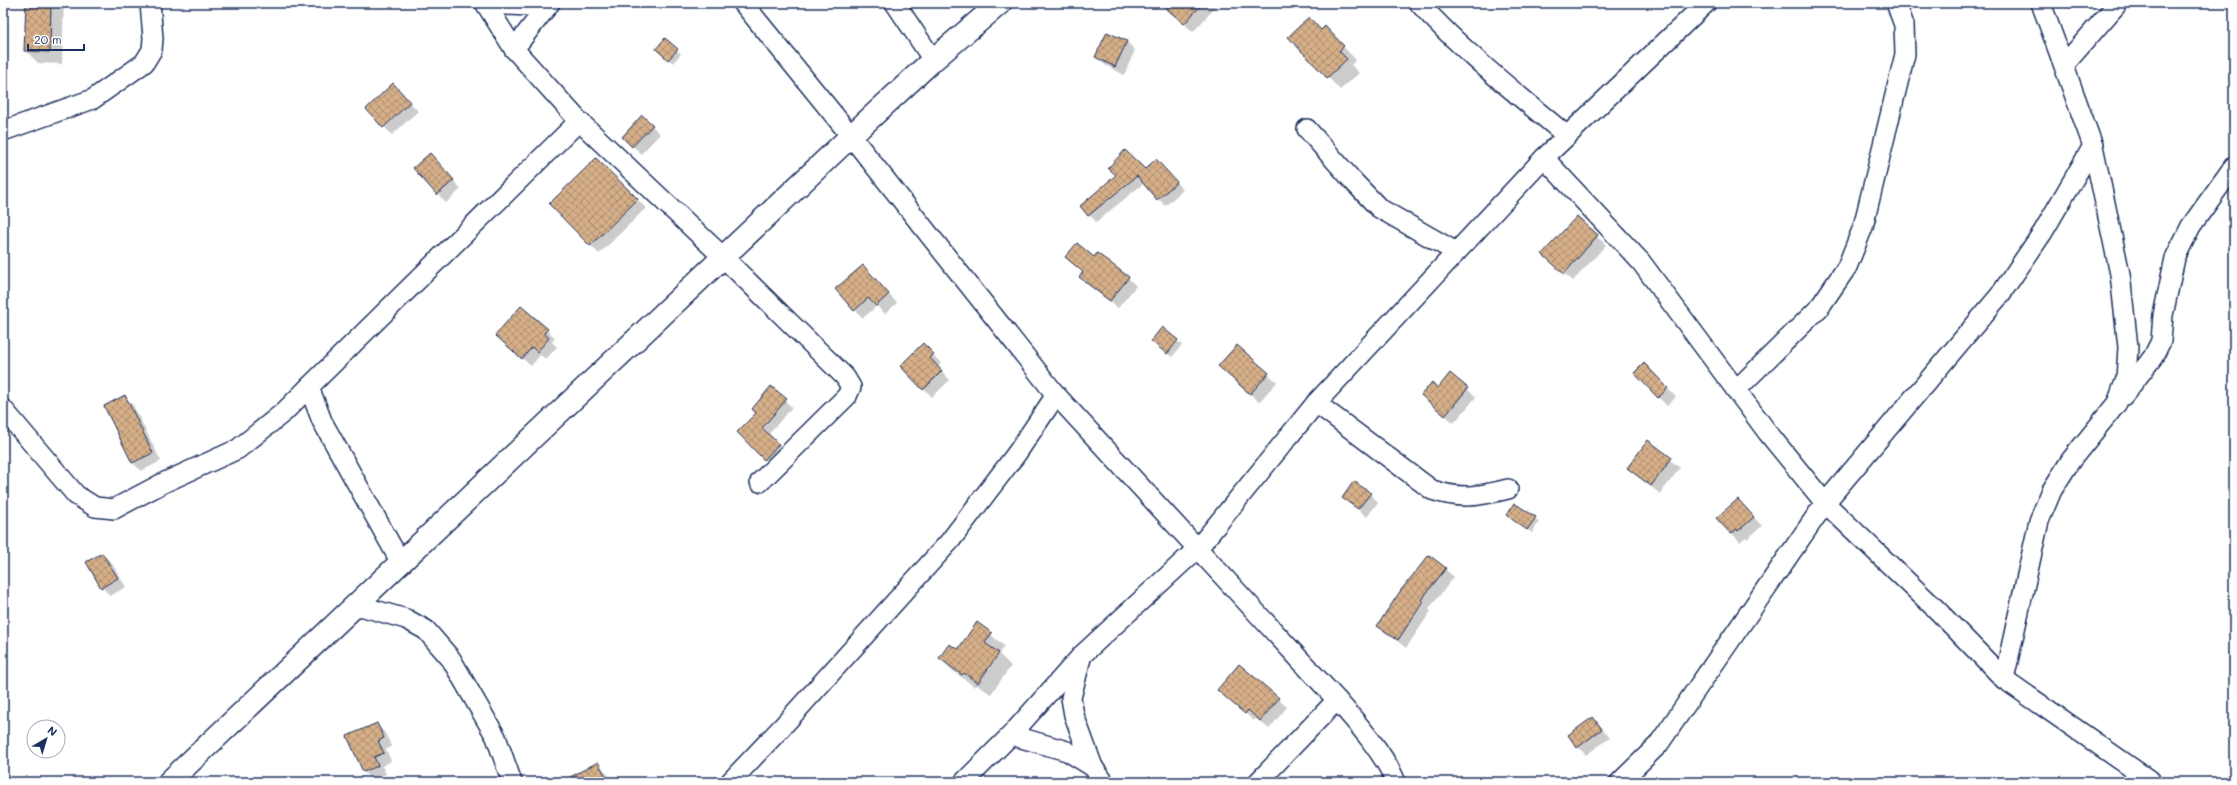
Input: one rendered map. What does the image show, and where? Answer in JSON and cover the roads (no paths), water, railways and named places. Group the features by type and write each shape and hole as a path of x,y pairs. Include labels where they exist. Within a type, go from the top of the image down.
{"street":[{"path":"3,131 93,99 144,63 152,50 154,38 150,3"},
{"path":"486,3 549,5"},
{"path":"486,3 514,49 579,122 723,257 845,377 851,387 847,396 760,482"},
{"path":"743,3 851,136 1056,395 1337,700 1361,729 1392,772 1396,782"},
{"path":"895,3 933,60"},
{"path":"169,782 851,136 933,60 1000,3"},
{"path":"1419,3 1437,23 1482,64 1567,136"},
{"path":"964,782 1011,735 1082,655 1198,548 1316,403 1544,158 1706,3"},
{"path":"1736,390 1818,308 1848,267 1863,227 1905,54 1904,25 1896,3"},
{"path":"2041,3 2093,146 2120,274 2128,347 2126,379 2118,403"},
{"path":"2064,65 2118,3"},
{"path":"514,49 549,5"},
{"path":"3,409 76,495 95,507 114,509 163,483 238,449 284,412 579,122"},
{"path":"1307,129 1352,181 1379,208 1456,252"},
{"path":"1620,782 1658,744 1825,504 2000,295 2043,232 2093,146"},
{"path":"1544,158 1641,262 1768,433 1825,504 1938,612 2004,679 2152,782"},
{"path":"2004,679 2039,521 2052,490 2071,460 2118,403 2153,357 2161,341 2163,315 2175,258 2191,226 2234,166"},
{"path":"309,387 322,421 401,563"},
{"path":"730,782 787,722 950,541 1017,453 1056,395"},
{"path":"1316,403 1432,490 1451,496 1479,496 1508,489"},
{"path":"357,605 406,619 426,630 451,659 496,737 512,782"},
{"path":"1082,655 1071,698 1074,714 1093,767 1104,782"},
{"path":"1258,782 1337,700"},
{"path":"1011,735 1067,751 1093,767"}]}
